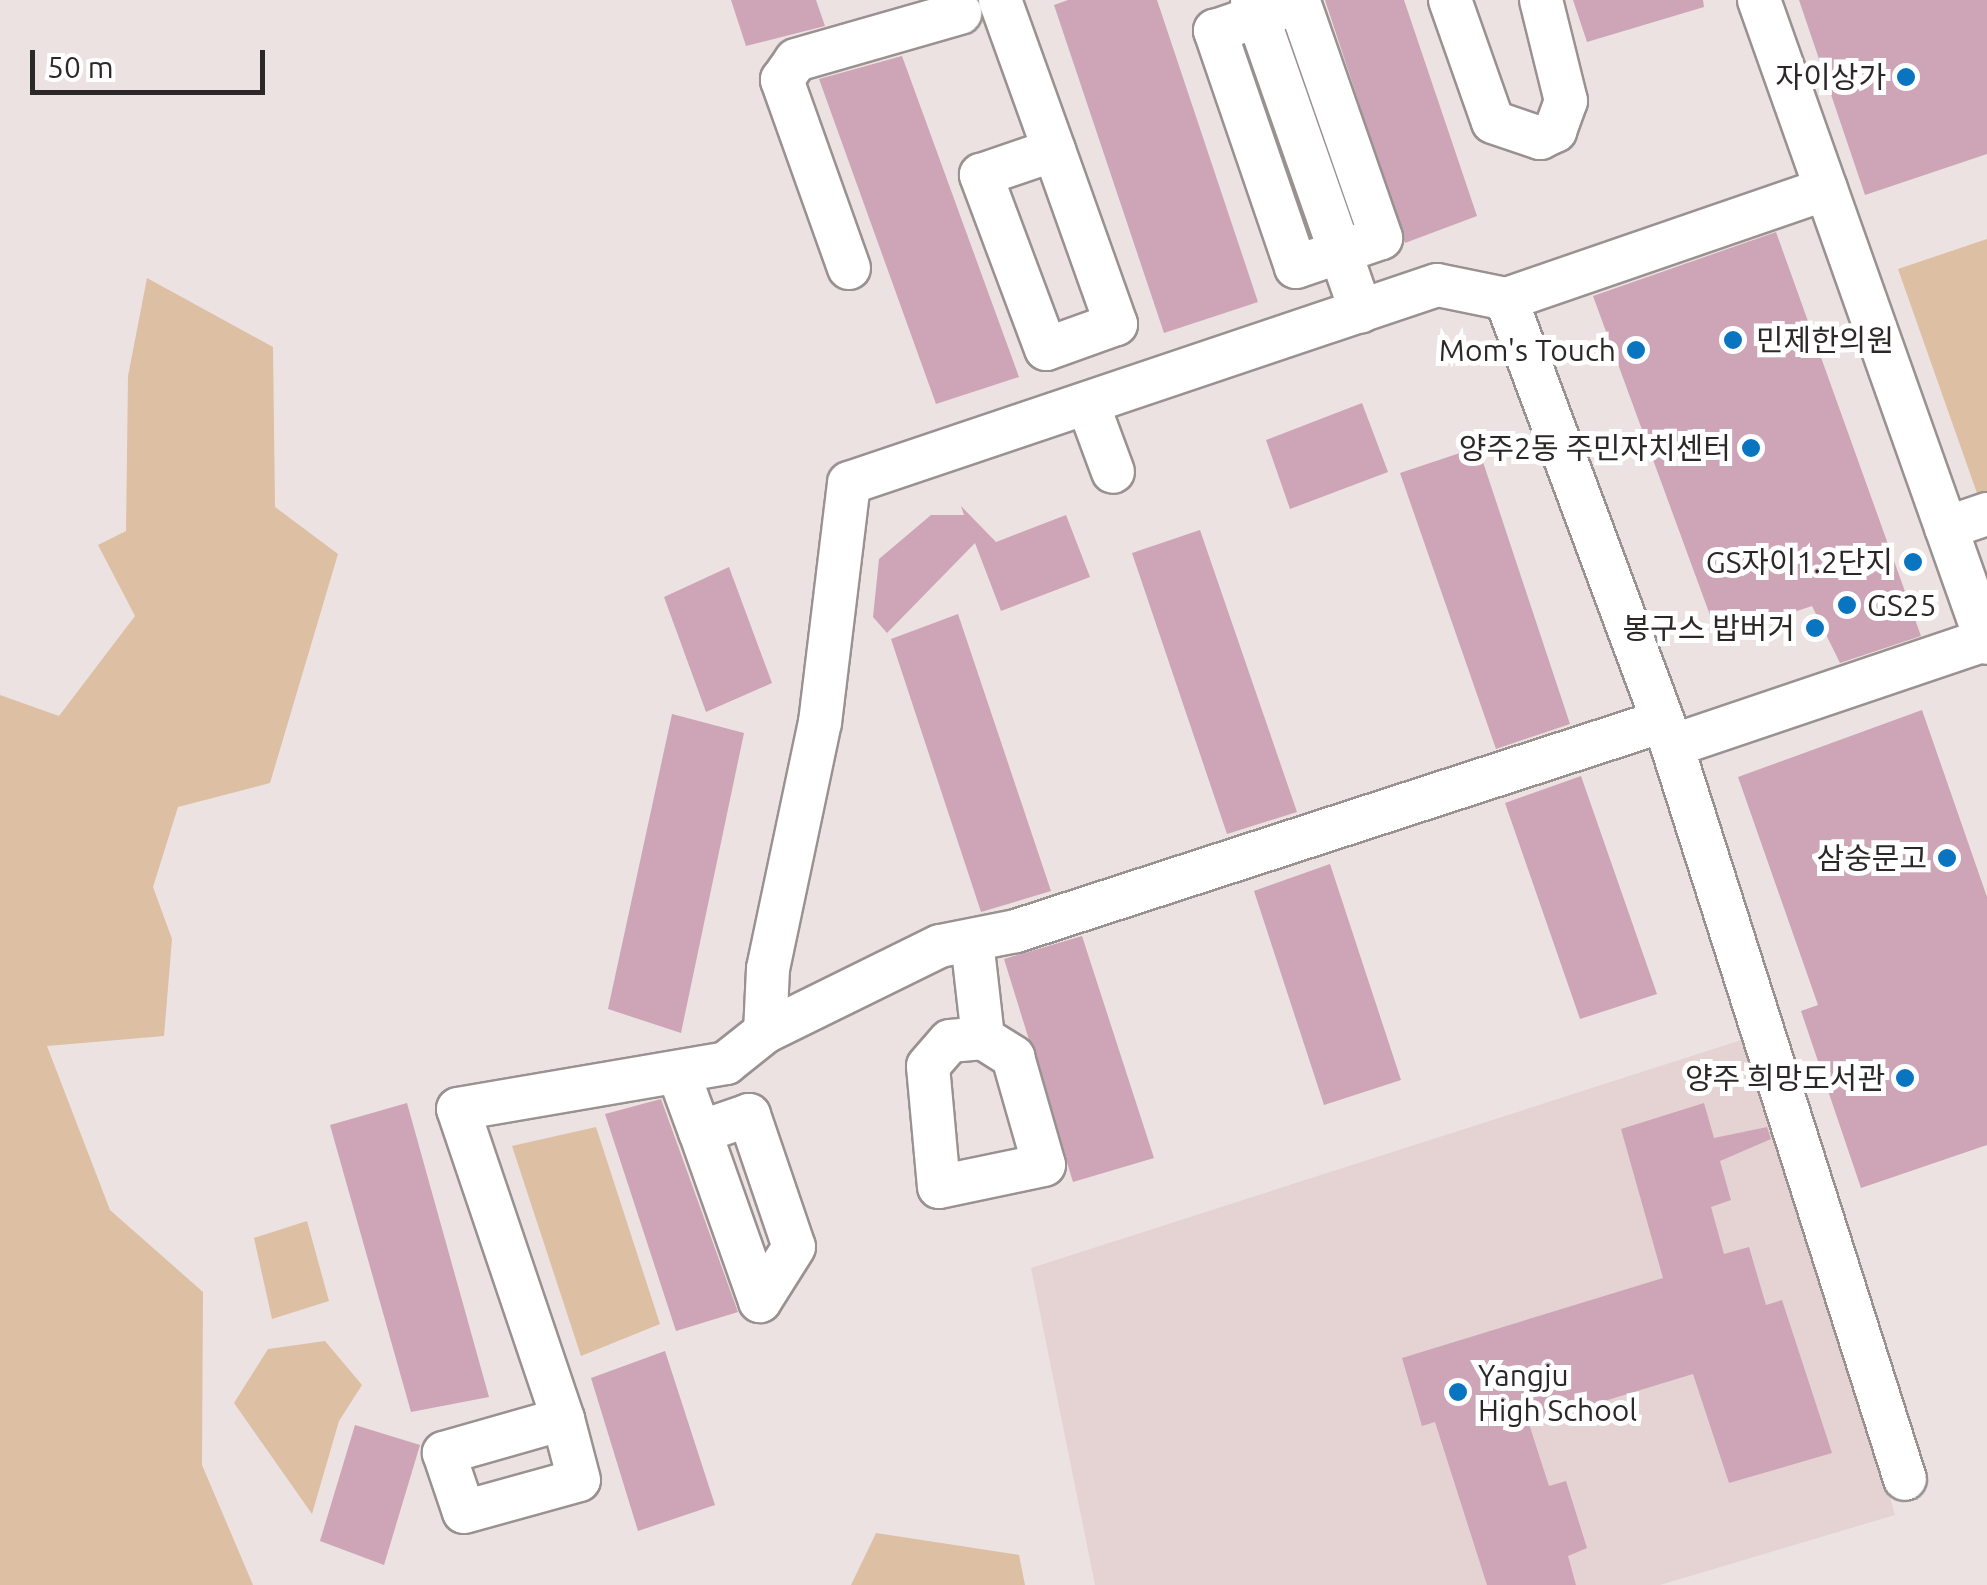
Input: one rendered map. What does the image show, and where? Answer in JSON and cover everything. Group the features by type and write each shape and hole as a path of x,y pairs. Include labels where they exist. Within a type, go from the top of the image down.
{"street":[{"path":"1450,0 1494,122 1540,138 1555,131 1566,101 1542,0"},
{"path":"563,1419 458,1109 726,1063 766,1032 879,972 940,946 972,941 1986,642 1759,0"},
{"path":"849,268 782,80 796,60 979,3 1054,150"},
{"path":"1255,8 1361,312"},
{"path":"766,1032 768,970 820,722 849,483 1089,407 1437,286 1506,299 1826,189"},
{"path":"1506,299 1668,733 1906,1480"},
{"path":"1089,407 1113,472"},
{"path":"1946,528 1987,514"},
{"path":"972,941 982,1038"},
{"path":"678,1072 700,1132"}],"shaded area":[{"path":"1987,239 1987,493 1978,496 1898,269"},
{"path":"147,278 273,347 275,507 338,554 270,783 178,807 153,887 172,939 164,1036 47,1046 110,1210 203,1292 202,1465 253,1585 0,1585 0,695 59,716 135,616 98,545 126,531 128,376"},
{"name":"Yangju High School","path":"1757,1035 1895,1515 1660,1585 1095,1585 1031,1268"},
{"path":"596,1127 660,1324 581,1356 512,1146"},
{"path":"307,1221 329,1301 272,1319 254,1238"},
{"path":"325,1341 362,1385 339,1421 312,1514 234,1403 268,1349"},
{"path":"876,1533 1019,1555 1025,1585 851,1585"}],"building":[{"path":"731,0 816,0 825,26 746,46"},
{"path":"1068,0 1157,0 1258,302 1164,333 1054,5"},
{"path":"1325,0 1404,0 1477,216 1405,243"},
{"path":"1573,0 1703,0 1704,7 1587,42"},
{"name":"자이상가","path":"1799,0 1987,0 1987,154 1865,195"},
{"path":"902,56 1019,377 936,404 819,79"},
{"name":"양주2동 주민자치센터","path":"1776,232 1921,636 1840,663 1812,606 1718,637 1593,296"},
{"path":"1362,403 1388,472 1290,509 1266,440"},
{"path":"1478,447 1570,724 1496,749 1400,473"},
{"path":"961,506 996,542 1066,515 1090,577 1001,611 975,543 887,633 873,617 879,559 931,515 964,515"},
{"path":"1200,530 1297,812 1227,834 1132,553"},
{"path":"729,567 772,683 706,712 664,597"},
{"path":"958,614 1051,891 981,912 891,639"},
{"path":"1922,710 1987,897 1987,1145 1861,1188 1801,1011 1818,1005 1738,777"},
{"path":"672,714 744,733 681,1033 608,1009"},
{"path":"1581,776 1657,994 1580,1019 1505,803"},
{"path":"1330,864 1401,1080 1324,1105 1254,891"},
{"path":"1082,936 1154,1158 1073,1182 1004,959"},
{"path":"661,1099 738,1312 676,1331 605,1114"},
{"path":"407,1103 489,1397 411,1412 330,1125"},
{"path":"1704,1103 1714,1138 1767,1127 1771,1139 1720,1161 1731,1200 1711,1207 1724,1254 1749,1247 1766,1305 1782,1300 1832,1453 1729,1483 1693,1374 1529,1424 1549,1486 1566,1481 1587,1548 1568,1556 1576,1585 1487,1585 1435,1422 1422,1426 1402,1358 1663,1278 1621,1129"},
{"path":"665,1351 715,1505 638,1531 591,1378"},
{"path":"355,1425 420,1445 384,1565 320,1541"}],"place":[{"name":"자이상가","path":"1906,77"},
{"name":"민제한의원","path":"1733,340"},
{"name":"Mom's Touch","path":"1636,350"},
{"name":"양주2동 주민자치센터","path":"1751,448"},
{"name":"GS자이1.2단지","path":"1913,562"},
{"name":"GS25","path":"1847,605"},
{"name":"봉구스 밥버거","path":"1815,628"},
{"name":"삼숭문고","path":"1947,858"},
{"name":"양주 희망도서관","path":"1905,1078"},
{"name":"Yangju High School","path":"1458,1392"}]}
